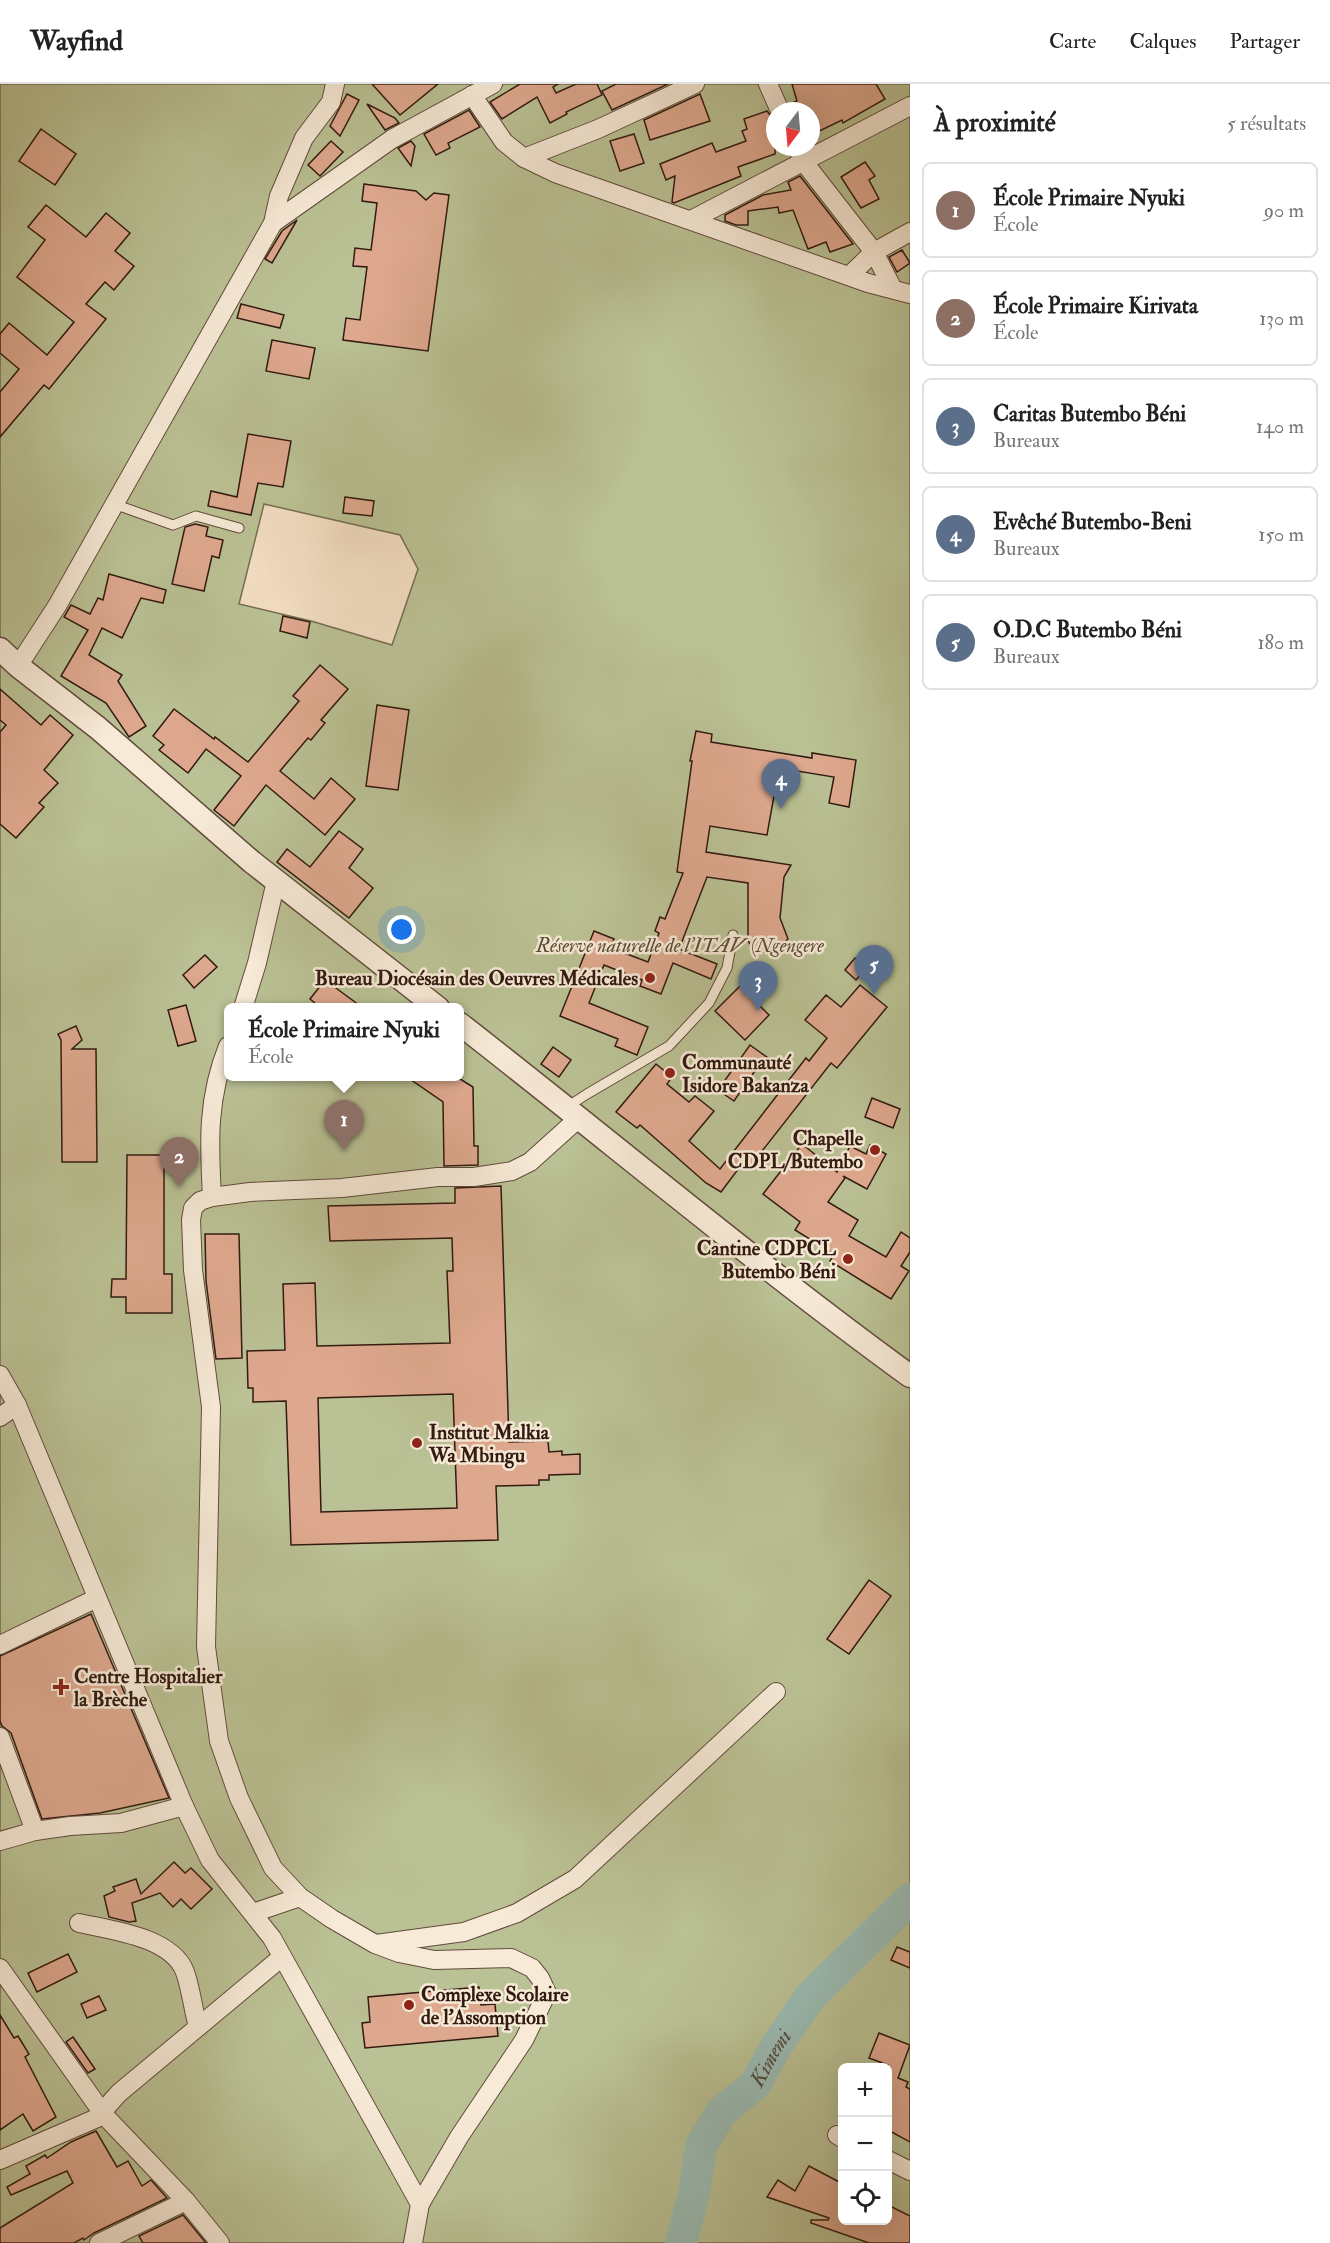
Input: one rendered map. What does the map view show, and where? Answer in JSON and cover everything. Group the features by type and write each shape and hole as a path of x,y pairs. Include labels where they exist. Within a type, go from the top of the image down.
{"street":[{"path":"18,666 57,606 273,223 279,196 304,138 331,102 335,84"},
{"path":"273,223 392,139 493,84"},
{"path":"524,158 598,129 695,84"},
{"path":"768,84 776,102"},
{"path":"472,95 504,142 524,158 555,172 849,276 901,292"},
{"path":"820,145 910,106"},
{"path":"691,220 797,156"},
{"path":"802,156 874,252 901,292"},
{"path":"849,276 874,252 910,232"},
{"path":"0,649 18,666 98,728 276,881 432,1003"},
{"path":"245,1003 258,963 276,881"},
{"path":"464,1028 574,1112 766,1267 910,1376"},
{"path":"212,1197 209,1131 213,1095 224,1056"},
{"path":"413,2243 420,2204 459,2137 524,2040 547,1993 532,1968 511,1958 434,1960 399,1953 375,1944 300,1897 273,1868 239,1798 219,1741 206,1647 211,1407 193,1270 190,1220 193,1208 200,1201 212,1197 250,1192 342,1188 438,1177 474,1177 512,1171 530,1162 574,1112"},
{"path":"0,1376 17,1405 184,1806 210,1860 272,1938 420,2204"},
{"path":"0,1417 17,1405"},
{"path":"0,1645 97,1598"},
{"path":"375,1944 464,1932 517,1913 575,1879 776,1692"},
{"path":"0,1737 35,1832"},
{"path":"0,1841 70,1826 121,1823 184,1806"},
{"path":"252,1913 300,1897"},
{"path":"79,1923 138,1936 166,1950 177,1959 185,1972 198,2026"},
{"path":"0,2160 103,2113 119,2093 282,1958"},
{"path":"3,1977 103,2113 186,2201 220,2243"},
{"path":"892,2162 910,2171"},
{"path":"99,2243 186,2201"}],"lane":[{"path":"114,504 173,525 196,516 239,528"},
{"path":"574,1112 587,1094 669,1046 709,1003 727,968 733,935"}],"green space":[{"name":"Réserve naturelle de l'ITAV (Ngengere","path":"0,84 910,84 910,2243 0,2243","holes":["264,504 400,535 418,569 392,645 311,621 239,604"]}],"building":[{"path":"372,84 438,84 400,115"},
{"path":"520,84 558,84 553,87 556,93 576,84 597,84 602,95 566,112 567,114 550,123 537,97 502,119 490,102"},
{"path":"616,84 668,84 612,110 602,91"},
{"path":"792,84 876,84 885,99 843,123 842,120 820,131 820,102 794,102 797,101"},
{"path":"347,94 359,100 340,136 330,126"},
{"path":"700,94 710,121 650,140 644,120"},
{"path":"367,104 395,118 399,123 385,130"},
{"path":"469,110 480,127 448,143 450,148 436,155 424,134"},
{"path":"766,111 766,156 769,156 738,167 741,176 672,202 675,176 666,180 660,164 712,143 716,152 746,141 742,131 747,129 744,119"},
{"path":"41,129 76,154 55,185 19,161"},
{"path":"634,134 644,163 620,171 610,141"},
{"path":"331,141 343,152 320,176 308,165"},
{"path":"411,141 415,146 411,166 398,148"},
{"path":"865,162 875,176 869,180 879,199 861,208 841,177"},
{"path":"800,176 853,244 830,252 826,242 808,249 793,210 779,213 778,207 748,211 748,225 736,225 725,221 725,215 763,195 791,190 788,182"},
{"path":"364,184 416,191 426,200 434,193 449,195 428,351 343,340 346,318 360,320 367,267 353,266 355,248 371,250 377,203 362,201"},
{"path":"46,205 86,237 106,213 130,233 115,251 134,266 114,290 105,282 86,304 106,319 49,389 44,385 0,437 0,392 19,369 0,353 0,334 9,323 47,355 74,322 17,277 45,240 28,227"},
{"path":"297,220 272,263 265,259 282,231"},
{"path":"902,250 910,263 897,272 889,257"},
{"path":"241,304 284,315 280,328 237,318"},
{"path":"272,340 315,348 309,379 266,371"},
{"path":"248,434 291,441 283,487 258,483 251,515 208,506 211,491 237,497"},
{"path":"345,497 374,501 372,516 343,513"},
{"path":"195,524 208,527 206,536 223,540 219,558 212,556 204,591 172,584 185,527"},
{"path":"109,574 166,590 163,603 141,598 122,638 102,628 89,655 122,675 118,681 146,726 129,737 106,703 61,676 88,630 64,617 71,605 90,614 98,598 103,600"},
{"path":"283,616 310,622 307,638 280,631"},
{"path":"320,665 348,689 321,720 325,723 311,740 308,738 280,771 314,799 331,778 355,799 325,835 266,785 234,826 214,810 241,776 206,749 188,773 159,750 164,745 153,736 174,709 248,762 299,701 293,696"},
{"path":"0,689 41,725 50,715 73,735 44,770 58,783 39,803 44,807 16,838 0,824 0,732 6,725 0,720"},
{"path":"377,705 409,710 398,790 366,786"},
{"path":"696,731 712,734 711,742 812,758 812,753 856,760 849,807 829,803 834,777 779,768 767,835 710,826 706,852 791,865 784,877 780,918 788,939 770,952 756,952 748,941 748,883 707,877 679,949 717,964 711,979 673,963 661,994 640,986 642,980 604,965 589,1003 648,1027 637,1055 615,1046 618,1039 560,1016 594,931 614,939 611,948 648,962 659,933 655,931 660,917 665,919 683,873 677,872 692,761 690,761"},
{"path":"339,831 363,849 349,868 373,888 349,918 277,862 287,849 310,867"},
{"path":"205,955 217,967 194,988 183,975"},
{"path":"855,958 866,968 856,980 845,970"},
{"path":"325,980 356,1003 315,1003 310,999"},
{"path":"860,985 887,1007 837,1068 831,1063 748,1169 742,1164 721,1192 706,1183 640,1125 637,1128 616,1112 656,1064 672,1077 667,1084 689,1102 695,1096 714,1111 689,1141 720,1169 806,1058 809,1061 827,1038 805,1020 826,995 841,1007"},
{"path":"740,986 769,1015 745,1040 715,1011"},
{"path":"186,1005 196,1041 178,1046 168,1010"},
{"path":"76,1026 82,1040 72,1049 96,1049 97,1162 62,1162 61,1040 58,1034"},
{"path":"750,1045 768,1058 760,1069 757,1068 734,1101 718,1090"},
{"path":"553,1047 571,1060 559,1077 541,1064"},
{"path":"413,1081 463,1081 473,1087 474,1146 478,1146 478,1165 444,1166 443,1102"},
{"path":"872,1098 900,1109 893,1128 865,1117"},
{"path":"802,1144 837,1172 850,1146 866,1154 870,1145 886,1154 867,1189 843,1176 845,1178 828,1202 858,1220 849,1236 886,1257 901,1232 910,1238 910,1252 901,1266 909,1271 891,1299 830,1261 834,1254 795,1230 800,1222 763,1194"},
{"path":"127,1155 164,1155 164,1274 172,1274 172,1313 126,1313 126,1297 111,1297 112,1279 126,1279"},
{"path":"501,1186 509,1442 548,1441 549,1452 562,1451 562,1455 580,1454 580,1474 549,1475 549,1480 539,1480 539,1485 496,1486 498,1540 291,1545 286,1401 253,1402 253,1388 248,1388 247,1351 285,1350 283,1284 315,1283 317,1346 450,1343 447,1271 453,1271 452,1238 330,1241 328,1206 455,1203 455,1188","holes":["453,1394 457,1508 321,1512 318,1398"]},
{"path":"205,1234 239,1234 242,1358 216,1359 206,1281"},
{"path":"869,1580 891,1596 849,1654 827,1639"},
{"name":"Centre Hospitalier la Brèche","path":"91,1614 169,1798 100,1813 42,1819 11,1733 2,1726 0,1721 0,1656"},
{"path":"174,1862 185,1873 191,1868 212,1889 191,1909 181,1899 173,1907 160,1893 132,1903 136,1921 129,1922 109,1917 104,1896 115,1891 113,1887 136,1879 141,1894"},
{"path":"897,1947 910,1952 910,1968 891,1960"},
{"path":"68,1954 77,1972 37,1992 28,1973"},
{"path":"479,1987 481,2005 495,2004 498,2036 365,2048 362,2023 370,2022 368,1997"},
{"path":"99,1996 106,2010 87,2018 81,2004"},
{"path":"0,2015 14,2038 18,2036 29,2054 25,2057 56,2117 33,2131 23,2114 0,2130"},
{"path":"879,2033 910,2045 898,2078 908,2082 906,2087 910,2089 910,2142 892,2132 892,2063 883,2063 869,2058"},
{"path":"73,2037 95,2069 88,2073 66,2042"},
{"path":"96,2131 117,2167 128,2161 142,2186 151,2180 167,2198 74,2243 0,2243 0,2228 73,2183 67,2171 11,2195 7,2187 30,2174 26,2166 45,2155 47,2158 71,2142"},
{"path":"809,2166 838,2181 838,2225 892,2225 892,2207 910,2216 910,2243 869,2243 811,2223 811,2220 828,2220 829,2218 767,2197 778,2180 795,2191"},
{"path":"183,2215 206,2243 143,2243 139,2236"}],"waterway":[{"name":"Kimemi","path":"681,2243 694,2193 701,2146 722,2111 755,2085 777,2045 810,1997 910,1899"}],"place":[{"name":"Evêché Butembo-Beni","path":"781,809"},
{"name":"Bureau Diocésain des Oeuvres Médicales","path":"650,978"},
{"name":"O.D.C Butembo Béni","path":"874,995"},
{"name":"Caritas Butembo Béni","path":"758,1011"},
{"name":"Communauté Isidore Bakanza","path":"670,1073"},
{"name":"École Primaire Nyuki","path":"344,1150"},
{"name":"Chapelle CDPL/Butembo","path":"875,1150"},
{"name":"École Primaire Kirivata","path":"179,1187"},
{"name":"Cantine CDPCL Butembo Béni","path":"848,1259"},
{"name":"Institut Malkia Wa Mbingu","path":"417,1443"},
{"name":"Centre Hospitalier la Brèche","path":"61,1687"},
{"name":"Complexe Scolaire de l'Assomption","path":"409,2005"}]}
